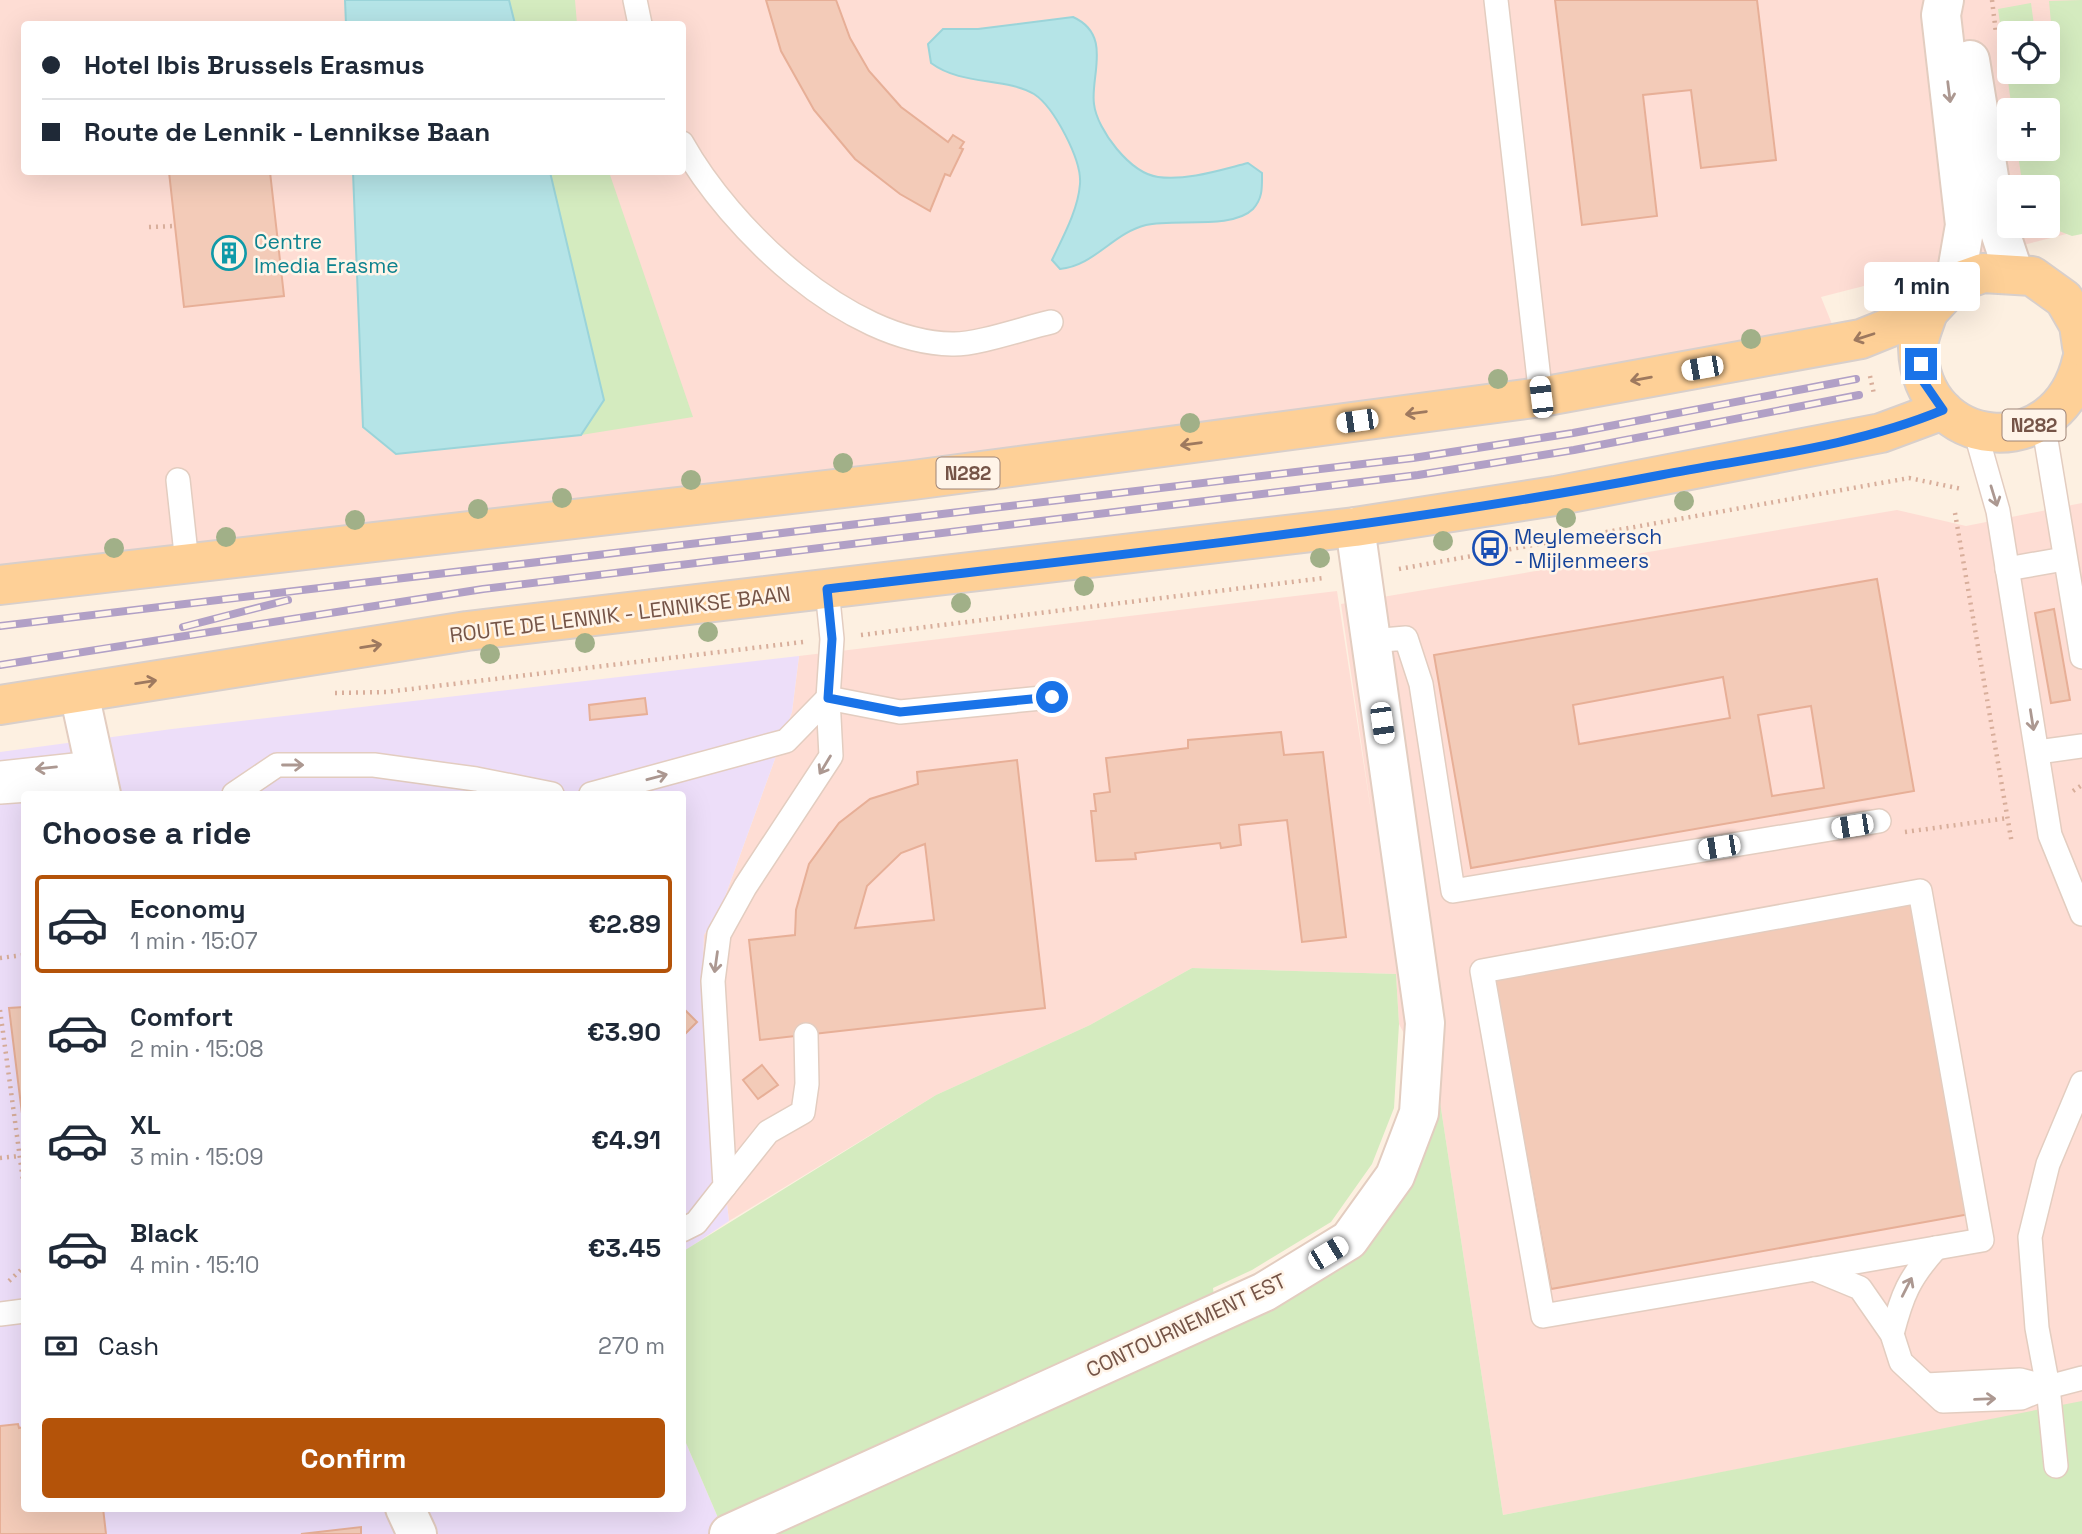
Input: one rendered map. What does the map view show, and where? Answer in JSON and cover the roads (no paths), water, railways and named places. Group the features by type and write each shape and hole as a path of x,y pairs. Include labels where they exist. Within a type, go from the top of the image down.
{"main road":[{"name":"N282","path":"0,584 926,479 1541,397 1861,339 1928,312 1955,283 1983,272 2032,276 2073,296 2082,346"},
{"name":"N282","path":"1928,312 1918,346 1923,381 1943,410 1975,430 2010,433 2043,422 2080,376"},
{"name":"ROUTE DE LENNIK - LENNIKSE BAAN","path":"0,705 467,631 1355,527 1555,496 1881,433 1943,410"}],"street":[{"path":"1944,0 1941,15 1965,225 1955,283"},
{"path":"1955,0 1963,13 1996,219 2014,274"},
{"name":"CONTOURNEMENT EST","path":"729,1534 1264,1292 1349,1240 1395,1176 1419,1113 1425,1023 1355,527"},
{"path":"79,693 97,781"},
{"path":"407,1512 417,1534"}],"lane":[{"path":"635,0 639,21"},
{"path":"1496,0 1541,397"},
{"path":"686,148 720,201 746,231 792,272 826,296 870,321 908,337 953,344 1051,322"},
{"path":"2043,422 2082,656"},
{"path":"1975,430 1992,491 2007,569 2050,835 2082,914"},
{"path":"178,480 187,563"},
{"path":"2007,569 2064,559"},
{"path":"725,1186 713,981 719,934 745,887 831,757 828,698 832,639 827,589"},
{"path":"1371,641 1406,638 1417,672 1453,891 1879,821"},
{"path":"828,698 900,712 1052,697"},
{"path":"602,791 786,741 828,698"},
{"path":"2038,752 2082,746"},
{"path":"238,791 277,765 374,765 476,779 537,791"},
{"path":"0,773 97,781"},
{"path":"0,792 97,781"},
{"path":"1920,891 1982,1240 1814,1269 1543,1316 1482,971 1920,891"},
{"path":"686,1228 696,1223 768,1132 803,1112 807,1084 806,1035"},
{"path":"2056,1466 2048,1387 2037,1328 2030,1237 2049,1164 2082,1083"},
{"path":"1892,1334 1902,1293 1914,1272 1936,1248"},
{"path":"1814,1269 1860,1289 1892,1334 1901,1362 1943,1401 2021,1398 2082,1378"},
{"path":"0,1314 21,1311"}],"water":[{"path":"345,0 509,0 514,21 346,21"},
{"path":"1073,17 1093,34 1097,57 1094,93 1096,114 1108,137 1126,159 1147,174 1169,178 1215,172 1248,163 1262,173 1260,196 1253,209 1231,219 1146,225 1123,235 1083,262 1060,269 1052,260 1073,213 1080,184 1072,148 1058,122 1034,94 1010,85 956,75 931,63 928,44 943,29 978,29"},
{"path":"353,175 551,175 604,400 581,435 396,454 363,427"}],"railway":[{"path":"0,626 1413,458 1573,433 1856,379"},
{"path":"0,665 483,589 1418,475 1574,450 1859,395"},
{"path":"183,627 288,600"}],"place":[{"name":"Centre Imedia Erasme","path":"229,253"},
{"name":"Meylemeersch - Mijlenmeers","path":"1490,548"}]}
